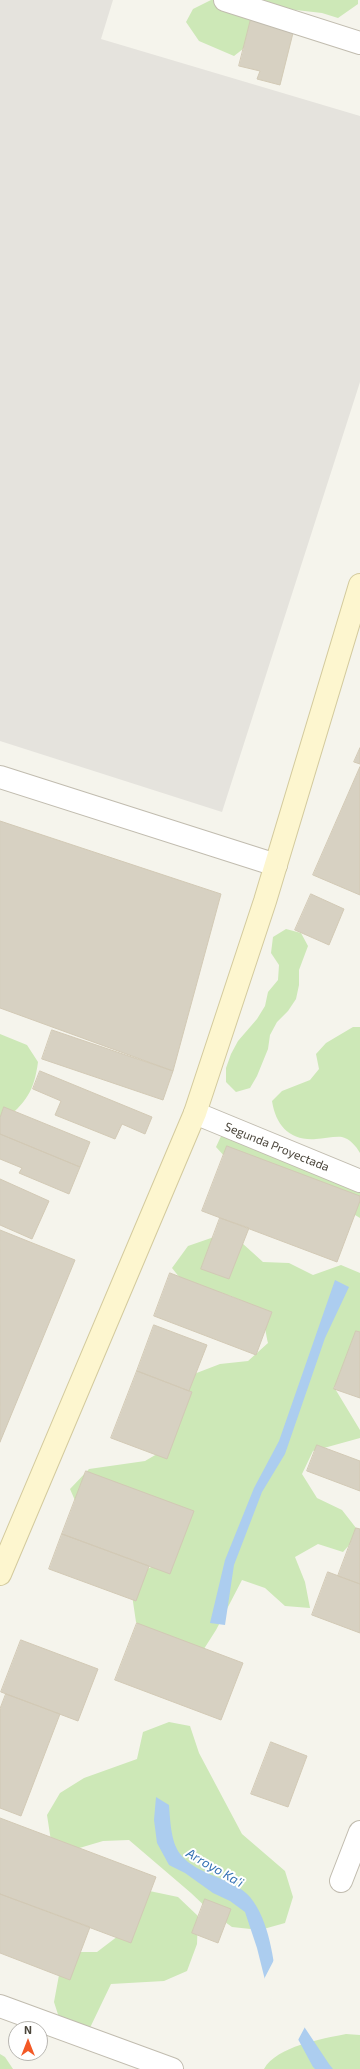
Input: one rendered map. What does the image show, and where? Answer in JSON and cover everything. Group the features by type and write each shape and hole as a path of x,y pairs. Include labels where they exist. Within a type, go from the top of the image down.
{"main road":[{"path":"0,1574 195,1113 276,865 360,585"}],"street":[{"path":"225,0 360,43"},
{"path":"0,777 276,865"},
{"name":"Segunda Proyectada","path":"195,1113 360,1180"},
{"path":"341,1881 360,1832"},
{"path":"0,2006 172,2069"}],"shaded area":[{"path":"0,0 113,0 101,39 360,116 360,382 222,812 0,741"}],"green space":[{"path":"211,0 358,0 358,4 338,18 322,13 287,9 257,38 234,56 199,41 186,22 193,9"},
{"path":"286,929 301,933 308,946 299,970 299,985 296,999 288,1011 277,1022 270,1035 268,1049 257,1076 250,1088 236,1092 226,1082 226,1068 238,1041 257,1019 265,1006 268,992 278,980 279,965 271,953 273,937"},
{"path":"353,1027 360,1027 360,1153 348,1139 342,1137 307,1139 292,1134 281,1125 274,1110 272,1101 282,1091 310,1080 319,1069 316,1054 326,1043"},
{"path":"0,1034 27,1045 38,1062 34,1081 28,1096 3,1122 0,1122"},
{"path":"222,1134 360,1192 360,1218 345,1209 226,1158 216,1147"},
{"path":"214,1237 242,1243 263,1262 289,1263 313,1275 341,1265 360,1273 360,1374 357,1373 334,1387 360,1430 360,1438 313,1451 302,1474 317,1498 342,1510 360,1533 343,1552 318,1544 295,1557 305,1582 310,1608 285,1606 265,1588 242,1580 216,1630 202,1652 150,1645 136,1622 132,1595 144,1570 169,1560 80,1512 70,1489 89,1469 145,1461 169,1447 177,1396 194,1374 220,1364 248,1361 268,1343 262,1318 253,1309 237,1298 218,1292 188,1288 172,1268 188,1246"},
{"path":"169,1722 190,1726 199,1753 242,1834 285,1871 293,1897 285,1923 260,1930 232,1927 211,1912 129,1840 103,1841 76,1849 51,1841 47,1815 60,1793 84,1778 137,1759 143,1732"},
{"path":"140,1889 178,1897 198,1916 197,1944 187,1971 164,1981 111,1984 87,2034 62,2027 54,2002 59,1975 70,1952 97,1952 118,1936"},
{"path":"346,2034 360,2035 360,2069 264,2069 270,2061 289,2049 313,2041"},
{"path":"0,2054 5,2057 13,2069 0,2069"}],"water":[{"path":"335,1280 349,1287 325,1338 285,1454 262,1492 234,1565 225,1625 210,1623 225,1560 254,1488 279,1441"},
{"path":"156,1797 169,1805 172,1833 179,1852 185,1859 204,1872 227,1881 239,1888 250,1897 257,1907 270,1941 278,1989 270,2000 257,1948 245,1912 230,1901 213,1893 185,1873 169,1865 157,1843 154,1820"},
{"path":"299,2019 333,2069 315,2069 313,2067 292,2028"}],"pier":[{"path":"275,1958 280,1989 269,2002 263,1981"},
{"path":"299,2017 306,2025 297,2042 290,2028"}],"building":[{"path":"252,15 295,25 280,85 257,79 260,71 239,66"},
{"path":"360,748 360,764 354,762"},
{"path":"360,767 360,895 313,875"},
{"path":"0,821 221,894 173,1071 0,1008"},
{"path":"311,894 344,909 329,945 295,930"},
{"path":"52,1030 173,1071 163,1100 42,1059"},
{"path":"40,1071 152,1117 145,1134 122,1124 115,1139 55,1115 61,1101 33,1089"},
{"path":"4,1107 90,1142 80,1167 0,1134 0,1118"},
{"path":"0,1134 80,1167 69,1194 19,1173 22,1168 0,1159"},
{"path":"227,1146 360,1196 360,1201 337,1262 202,1211"},
{"path":"0,1179 49,1201 32,1239 0,1225"},
{"path":"220,1218 249,1228 229,1279 201,1269"},
{"path":"0,1230 75,1260 0,1442"},
{"path":"170,1273 272,1312 256,1355 154,1316"},
{"path":"154,1325 207,1345 189,1391 137,1371"},
{"path":"356,1331 360,1332 360,1398 334,1389"},
{"path":"137,1371 192,1392 167,1459 111,1438"},
{"path":"317,1445 360,1461 360,1491 307,1471"},
{"path":"86,1471 194,1511 170,1574 62,1534"},
{"path":"356,1528 360,1529 360,1584 338,1576"},
{"path":"62,1534 149,1566 136,1601 49,1569"},
{"path":"328,1572 360,1584 360,1633 312,1615"},
{"path":"137,1623 243,1663 221,1720 115,1680"},
{"path":"21,1640 98,1669 78,1721 1,1692"},
{"path":"6,1694 60,1714 21,1816 0,1808 0,1709"},
{"path":"271,1742 307,1756 288,1807 251,1794"},
{"path":"0,1818 156,1877 131,1943 0,1894"},
{"path":"0,1894 90,1927 70,1980 0,1953"},
{"path":"205,1899 231,1909 218,1943 192,1933"}],"water label":[{"name":"Arroyo Ka'i","path":"215,1868"}]}
